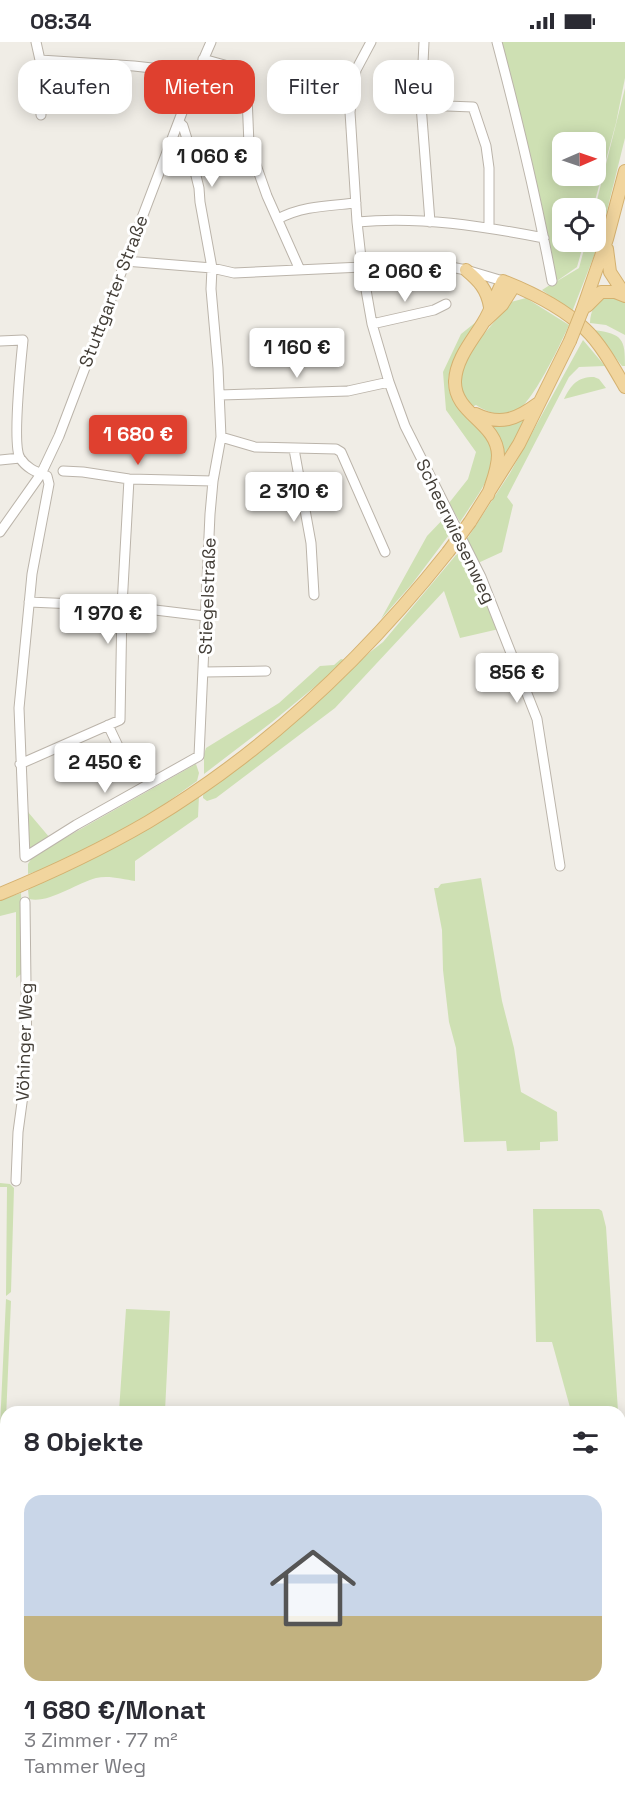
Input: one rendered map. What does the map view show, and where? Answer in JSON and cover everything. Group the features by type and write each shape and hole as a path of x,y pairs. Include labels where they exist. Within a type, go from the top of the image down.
{"main road":[{"path":"6,892 109,843 213,780 306,706 385,628 470,522 519,444 570,341 582,311 607,239 625,171"},
{"path":"607,239 608,267 625,295"},
{"path":"466,270 483,285 490,307"},
{"path":"488,495 497,465 497,450 492,435 468,410 458,394 455,381 464,352 484,322 490,307 509,283"},
{"path":"484,322 502,305 509,283"},
{"path":"509,283 560,311 586,329 612,364 625,387"},
{"path":"582,311 601,292 625,295"},
{"path":"468,410 490,420 506,421 526,412 540,401"}],"street":[{"path":"36,42 40,60"},
{"name":"Stuttgarter Straße","path":"203,59 211,42"},
{"path":"423,60 424,42"},
{"path":"497,42 511,94 552,282"},
{"name":"Scheerwiesenweg","path":"365,44 356,70 350,112 357,222 372,324 405,426 482,577 537,719 560,866"},
{"path":"203,59 246,71 249,145 267,196 300,270"},
{"path":"454,106 473,107 486,146 489,227"},
{"name":"Stuttgarter Straße","path":"0,531 41,474 64,421 182,114"},
{"path":"422,114 430,222"},
{"name":"Stiegelstraße","path":"20,764 25,856 199,756 213,481 221,437 220,395 211,289 212,268 199,188 187,139 183,126 179,122"},
{"path":"278,219 294,211 310,207 356,204"},
{"path":"357,222 391,218 468,224 544,238"},
{"path":"125,261 212,268 234,273 427,265 466,270 509,283"},
{"path":"372,324 434,310 446,304"},
{"path":"0,341 23,340 18,387 18,453 31,470 47,476 50,484 36,546 29,602 19,708 20,764 120,720 122,606 129,479"},
{"path":"220,395 348,391 389,382"},
{"path":"221,437 255,447 336,449 341,452 385,552"},
{"path":"294,449 312,543 314,595"},
{"path":"0,460 20,458"},
{"path":"63,471 129,479 213,481"},
{"path":"29,602 122,606 205,616"},
{"name":"Stiegelstraße","path":"204,672 266,671"},
{"path":"108,725 127,765"},
{"name":"Vöhinger Weg","path":"16,1181 18,1132 27,1066 26,902"}],"green space":[{"path":"498,42 625,42 625,78 606,160 606,132 552,132 552,186 599,186 596,198 552,198 552,252 581,252 577,267 554,283 579,268 583,252 595,252 572,312 542,290 553,283"},
{"path":"625,88 625,138 606,215 606,198 598,198 600,186 606,186 606,164"},
{"path":"608,295 625,303 625,335 606,325 590,323 594,306"},
{"path":"526,298 569,325 560,345 529,398 515,412 500,414 476,405 472,407 460,389 462,368 473,347 511,302"},
{"path":"476,322 455,357 448,386 457,403 487,437 493,456 486,481 460,522 449,503 468,479 476,452 446,410 443,372 461,334"},
{"path":"594,330 617,336 620,339 623,344 625,366 622,366"},
{"path":"583,340 605,366 579,367 569,377 507,497 513,505 502,552 478,563 467,539 510,473"},
{"path":"583,378 599,379 606,388 564,399 575,383"},
{"path":"525,419 504,460 491,424"},
{"path":"448,514 455,527 412,584 381,619 427,536"},
{"path":"465,551 499,629 460,638 444,591 335,708 216,798 207,801 203,798 207,791 281,734 383,642 456,555"},
{"path":"341,659 345,660 340,666 204,774 206,748 279,703 320,666 334,665"},
{"path":"196,764 199,773 197,781 152,813 97,845 28,874 28,864 33,856"},
{"path":"199,796 198,817 135,861 135,881 101,877 45,899 29,899 28,890 38,883"},
{"path":"28,812 50,838 28,850"},
{"path":"481,878 502,1001 514,1048 521,1092 557,1112 558,1141 540,1142 540,1150 507,1151 506,1141 464,1142 456,1048 449,1022 443,970 442,930 434,888 438,888 441,884"},
{"path":"21,893 24,972 16,978 16,912 0,916 0,900"},
{"path":"0,1183 10,1184 14,1188 11,1292 6,1296 7,1187 0,1187"},
{"path":"533,1209 599,1209 602,1211 606,1227 618,1406 570,1406 552,1342 536,1342"},
{"path":"6,1299 11,1301 7,1406 1,1406"},
{"path":"126,1309 170,1311 165,1406 119,1406"}]}
